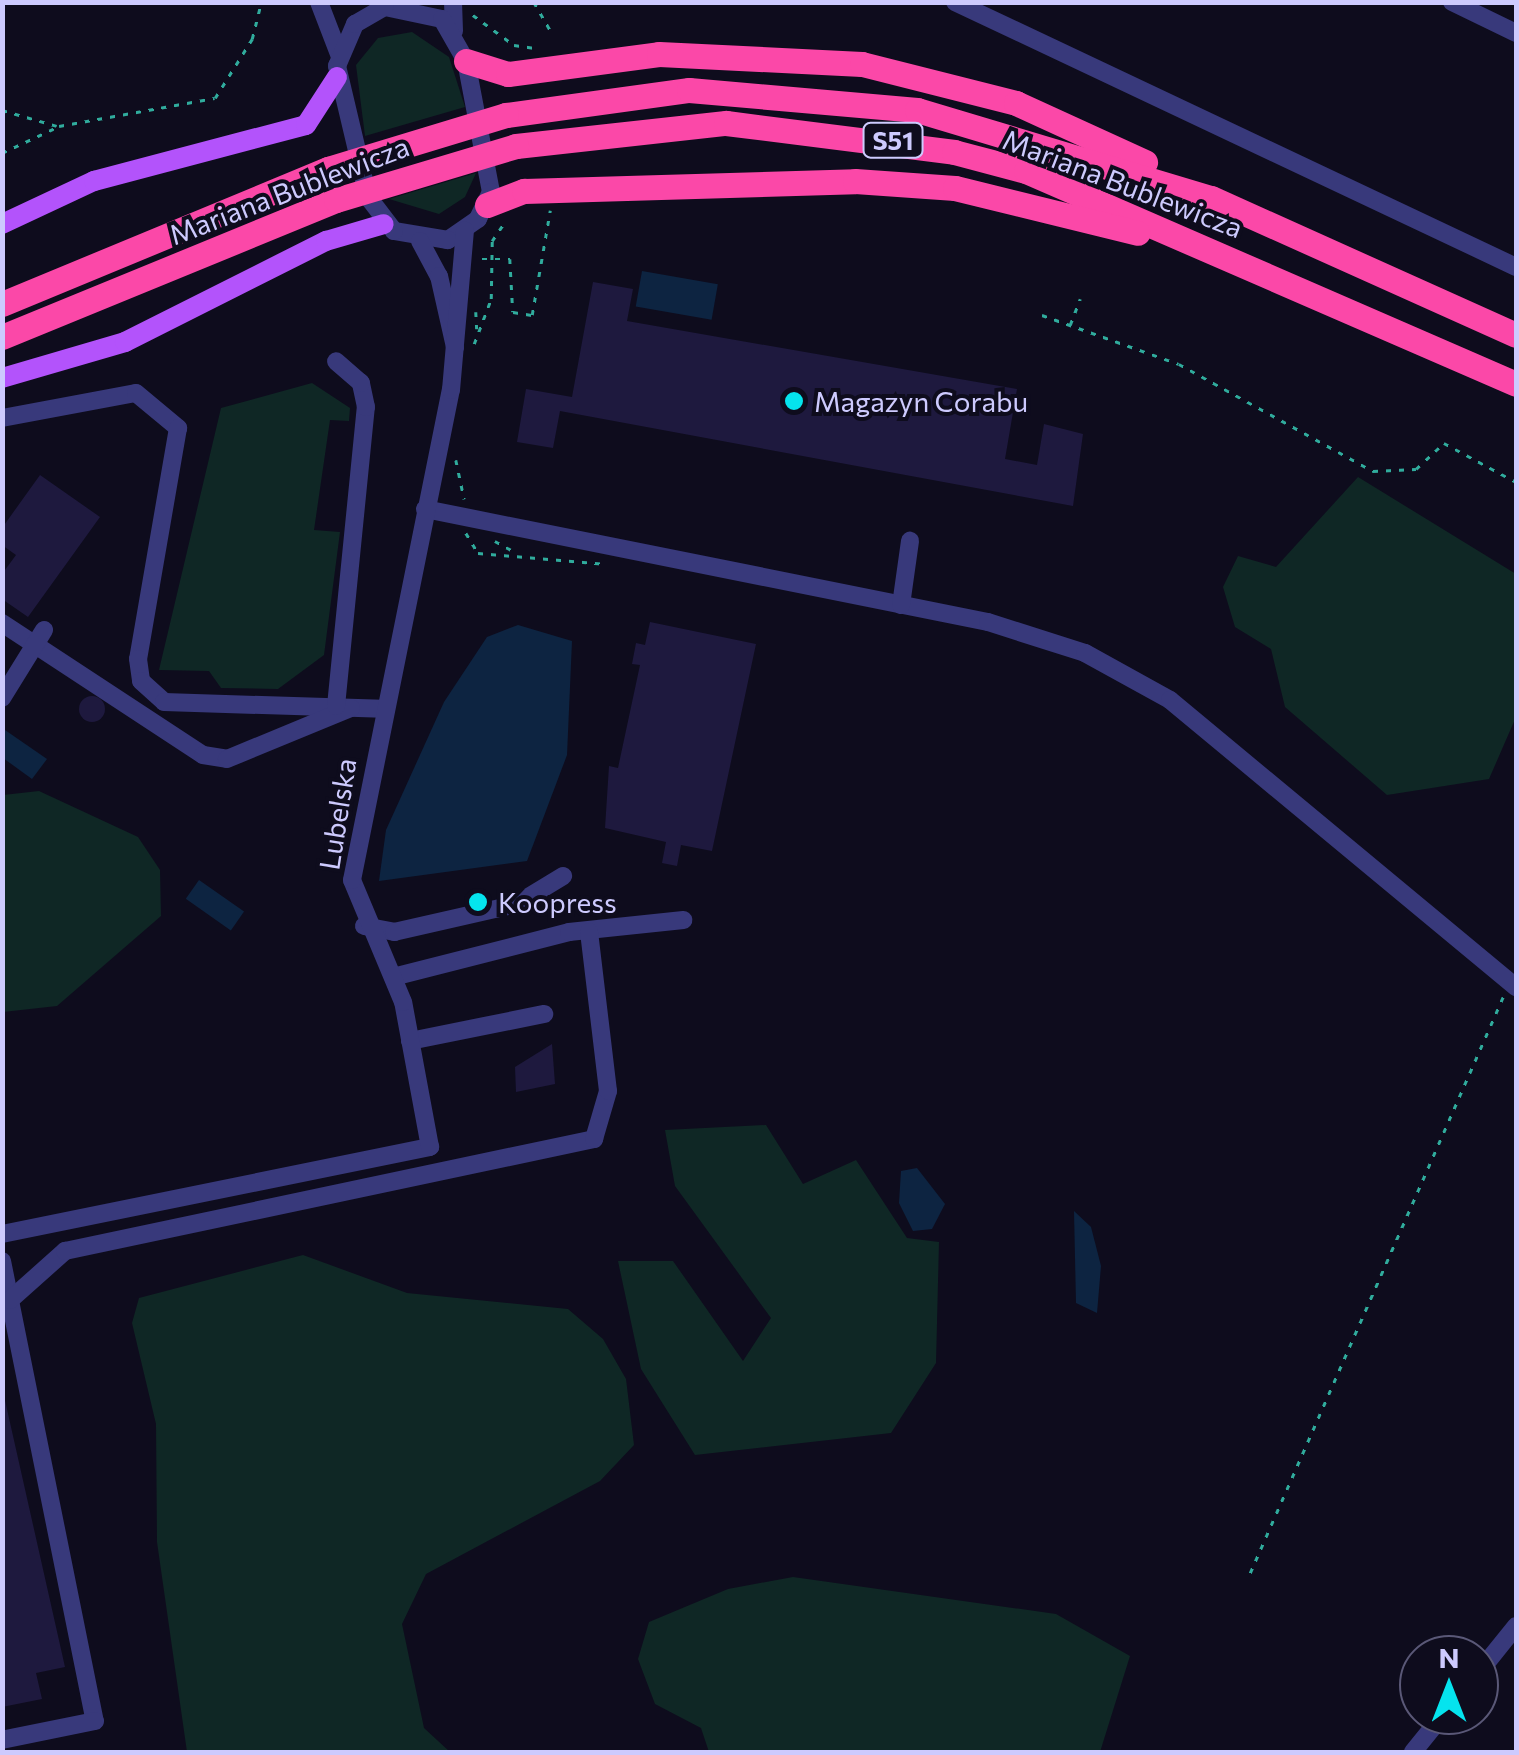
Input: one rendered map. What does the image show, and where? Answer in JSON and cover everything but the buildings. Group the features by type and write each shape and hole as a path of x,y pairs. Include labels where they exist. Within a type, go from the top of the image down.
{"highway":[{"path":"466,61 508,74 660,54 764,53 902,70 1016,103 1211,198"},
{"name":"Mariana Bublewicza","path":"2,304 328,169 506,116 688,90 874,103 1028,137 1211,198 1516,335"},
{"name":"Mariana Bublewicza","path":"2,337 336,200 516,146 684,124 843,132 1026,172 1250,265 1516,384"},
{"path":"486,204 524,191 855,181 955,188 1250,265"}],"main road":[{"path":"2,224 94,181 306,126 320,117 337,77"},
{"path":"2,378 125,342 348,231 384,224"}],"street":[{"path":"320,2 339,54"},
{"path":"955,2 1516,267"},
{"path":"1452,2 1516,33"},
{"path":"454,31 410,4 377,5 354,24 339,54 337,77 368,197 384,224 420,241 439,276 464,347"},
{"path":"420,241 466,231 486,204 491,158 466,61 454,31 460,4"},
{"name":"Lubelska","path":"2,1234 430,1147 403,1002 364,926 354,851 425,509 464,347 466,231"},
{"path":"336,360 360,383 366,407 344,707"},
{"path":"2,418 136,393 178,428 138,659 141,682 164,702 382,709"},
{"path":"425,509 467,525 901,605 1054,641 1170,700 1511,982"},
{"path":"901,605 910,541"},
{"path":"2,622 42,639 203,755 227,759 344,707"},
{"path":"2,698 42,639"},
{"path":"364,926 394,932 517,904 563,876"},
{"path":"393,977 590,932 683,920"},
{"path":"10,1300 65,1251 594,1139 608,1092 590,932"},
{"path":"410,1041 544,1014"},
{"path":"2,1261 95,1720 2,1740"},
{"path":"1499,1647 1516,1626"}],"path":[{"path":"2,154 59,126 215,98 252,39 262,2"},
{"path":"534,2 552,32"},
{"path":"460,4 514,45 543,48"},
{"path":"2,110 59,126"},
{"path":"492,257 515,265 510,303 517,316 532,315 550,209 536,211"},
{"path":"464,347 478,331 491,299 492,241 514,213"},
{"path":"1070,325 1080,299"},
{"path":"1042,315 1179,364 1374,470 1416,470 1444,442 1516,482"},
{"path":"458,444 454,480 471,505 467,525 478,553 614,564"},
{"path":"1488,983 1511,982"},
{"path":"1511,982 1516,1007"},
{"path":"1250,1572 1511,982"}],"green space":[{"path":"412,32 449,57 465,107 365,136 356,65 378,38"},
{"path":"476,173 465,197 439,214 389,199"},
{"path":"312,383 350,408 349,421 330,420 314,530 340,532 324,655 278,689 221,688 209,671 159,670 221,408"},
{"path":"1358,477 1516,574 1516,717 1489,779 1387,795 1285,707 1271,649 1235,627 1223,587 1238,556 1276,567"},
{"path":"39,791 138,837 160,870 161,916 57,1006 3,1012 3,795"},
{"path":"766,1125 803,1184 856,1160 907,1238 939,1242 936,1363 891,1433 695,1455 641,1369 618,1261 673,1261 743,1361 771,1318 675,1186 665,1130"},
{"path":"303,1255 407,1293 568,1309 603,1339 626,1379 634,1445 600,1481 426,1574 402,1624 424,1728 450,1752 187,1752 157,1542 156,1424 132,1323 139,1298"},
{"path":"793,1577 1056,1614 1130,1656 1100,1752 709,1752 701,1728 655,1704 638,1659 649,1622 728,1589"}],"water":[{"path":"642,271 718,284 712,320 636,306"},
{"path":"518,625 572,641 567,755 527,861 379,881 386,830 444,702 487,637"},
{"path":"5,730 47,759 32,779 3,758"},
{"path":"199,880 244,912 231,930 186,899"},
{"path":"917,1168 945,1204 932,1229 913,1231 899,1203 901,1171"},
{"path":"1074,1211 1091,1227 1101,1266 1097,1313 1076,1303"}],"place":[{"name":"Magazyn Corabu","path":"794,401"},
{"name":"Koopress","path":"478,902"}]}
